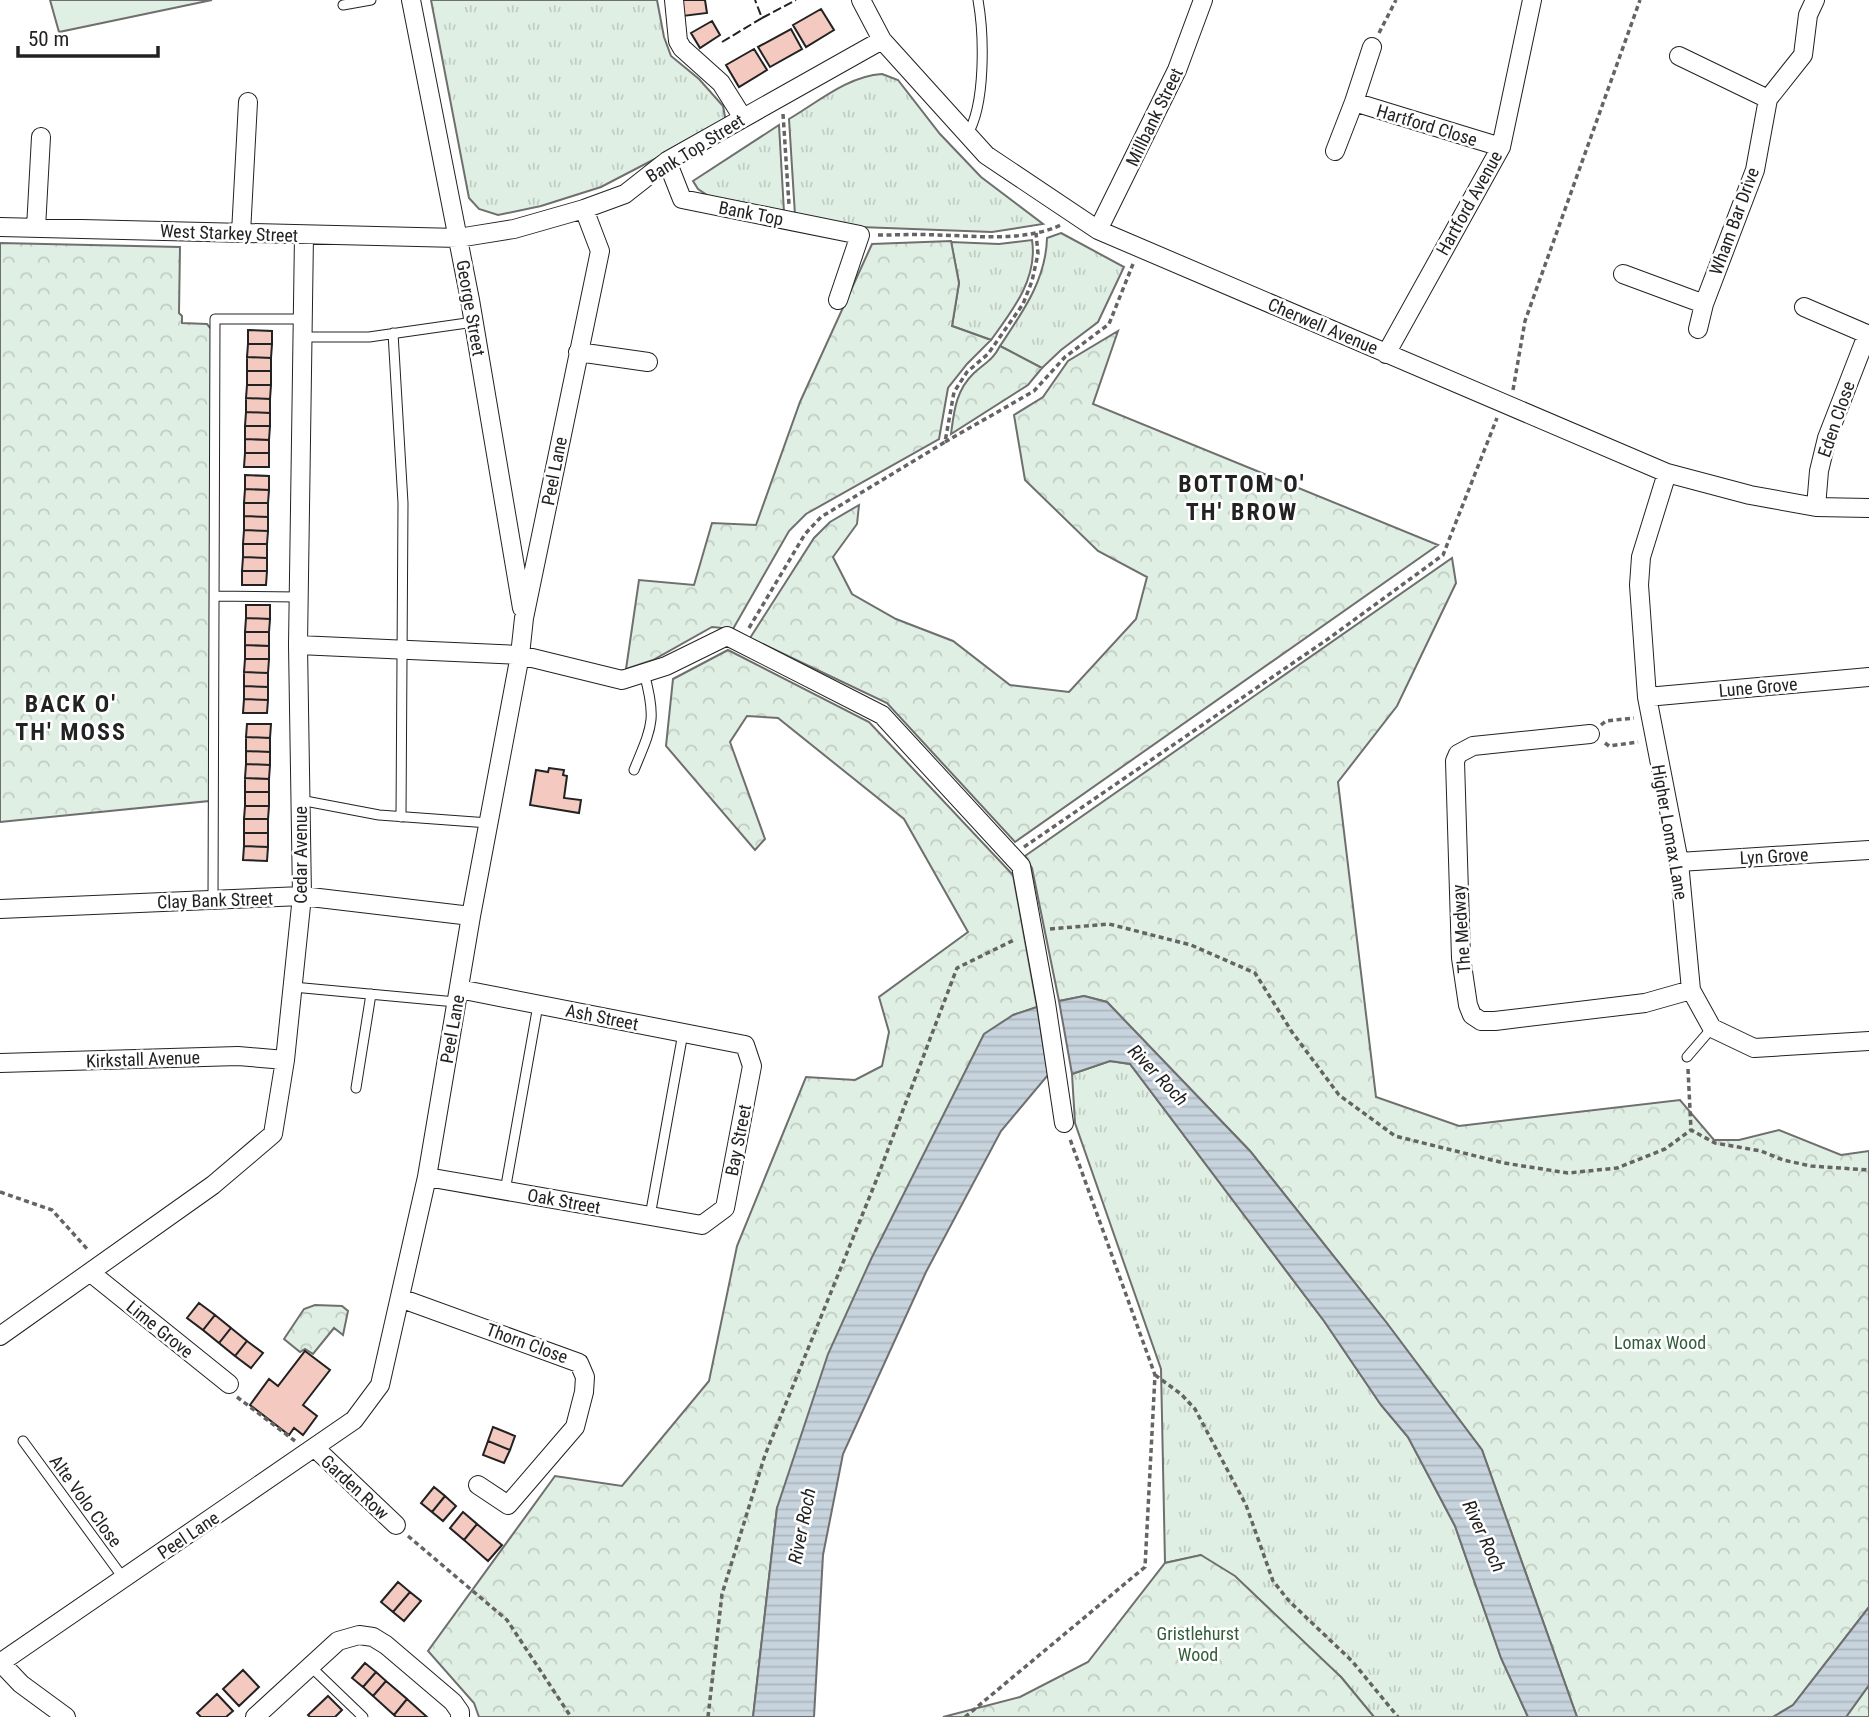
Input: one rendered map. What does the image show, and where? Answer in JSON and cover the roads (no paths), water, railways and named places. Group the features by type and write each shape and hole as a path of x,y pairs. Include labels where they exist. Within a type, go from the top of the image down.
{"street":[{"name":"George Street","path":"411,0 474,322 524,618"},
{"path":"674,0 678,41 682,48 721,83 743,118"},
{"name":"Cherwell Avenue","path":"860,0 882,40 986,155 1098,230 1667,473 1750,495 1816,506 1869,508"},
{"name":"Millbank Street","path":"1098,230 1177,70 1203,0"},
{"name":"Hartford Avenue","path":"1386,354 1501,147 1532,0"},
{"name":"Wham Bar Drive","path":"1698,329 1704,304 1755,170 1768,99 1803,55 1808,15 1815,0"},
{"name":"Bank Top Street","path":"458,238 514,229 625,194 667,160 882,40"},
{"name":"Hartford Close","path":"1335,151 1372,47"},
{"path":"1679,57 1768,99"},
{"path":"241,233 247,102"},
{"name":"Hartford Close","path":"1354,102 1501,147"},
{"path":"36,228 41,137"},
{"name":"Bank Top","path":"667,160 682,199 860,235 838,300"},
{"name":"Peel Lane","path":"1,1662 354,1420 380,1385 427,1177 471,916 520,655 524,618 600,251 584,209"},
{"name":"West Starkey Street","path":"0,227 458,238"},
{"name":"Cedar Avenue","path":"0,1336 213,1185 273,1134 285,1060 302,896 298,597 304,235"},
{"path":"1623,274 1704,304"},
{"name":"Eden Close","path":"1804,307 1868,335 1827,438 1819,471 1816,506"},
{"path":"578,352 648,362"},
{"name":"Higher Lomax Lane","path":"1667,473 1641,557 1639,585 1647,697 1679,862 1691,990 1712,1028"},
{"path":"298,645 520,655 622,680 666,666 727,636 883,715 1021,866 1065,1123"},
{"name":"Lune Grove","path":"1647,697 1869,677"},
{"name":"The Medway","path":"1590,734 1473,746 1458,754 1455,761 1461,958 1468,1005 1472,1015 1481,1021 1495,1021 1645,1003 1691,990"},
{"name":"Lyn Grove","path":"1679,862 1869,850"},
{"name":"Clay Bank Street","path":"0,909 302,896 471,916"},
{"name":"Ash Street","path":"458,996 538,1005 745,1045"},
{"path":"1712,1028 1754,1048 1869,1041"},
{"name":"Bay Street","path":"702,1225 725,1208 752,1066 745,1045"},
{"name":"Kirkstall Avenue","path":"0,1063 238,1056 285,1060"},
{"name":"Oak Street","path":"427,1177 702,1225"},
{"name":"Lime Grove","path":"96,1269 229,1384"},
{"name":"Thorn Close","path":"400,1298 579,1363 585,1377 575,1427 508,1505 478,1485"},
{"name":"Garden Row","path":"312,1450 396,1525"},
{"path":"255,1717 338,1641 359,1635 373,1637 386,1645 453,1702 460,1712 460,1717"},
{"path":"1,1662 21,1684 66,1717"}],"lane":[{"path":"343,5 371,0"},
{"path":"967,135 973,126 982,68 978,0"},
{"path":"213,900 215,319 369,337 474,322"},
{"path":"393,333 403,503 401,817"},
{"path":"214,596 298,597"},
{"path":"634,770 652,727 652,702 644,673"},
{"path":"300,800 358,812 488,823"},
{"path":"293,987 371,995 458,996"},
{"path":"356,1088 371,995"},
{"path":"505,1191 538,1005"},
{"path":"1687,1057 1712,1028"},
{"path":"650,1216 683,1033"},
{"name":"Alte Volo Close","path":"23,1441 124,1579"},
{"path":"310,1666 363,1717"}],"water":[{"name":"River Roch","path":"1084,996 1107,1002 1250,1151 1386,1322 1482,1450 1577,1717 1528,1717 1501,1658 1455,1526 1408,1437 1381,1405 1324,1321 1130,1064 1110,1061 1072,1074 1059,1001"},
{"name":"River Roch","path":"1037,1007 1048,1075 1001,1131 926,1272 843,1454 823,1555 814,1717 753,1717 777,1508 828,1354 872,1257 984,1034 1013,1015"},
{"path":"1869,1607 1869,1685 1846,1717 1773,1717 1793,1705"}],"district":[{"name":"BOTTOM O' TH' BROW","path":"1242,498"},
{"name":"BACK O' TH' MOSS","path":"71,718"}],"park label":[{"name":"Lomax Wood","path":"1660,1342"},
{"name":"Gristlehurst Wood","path":"1198,1643"}]}
